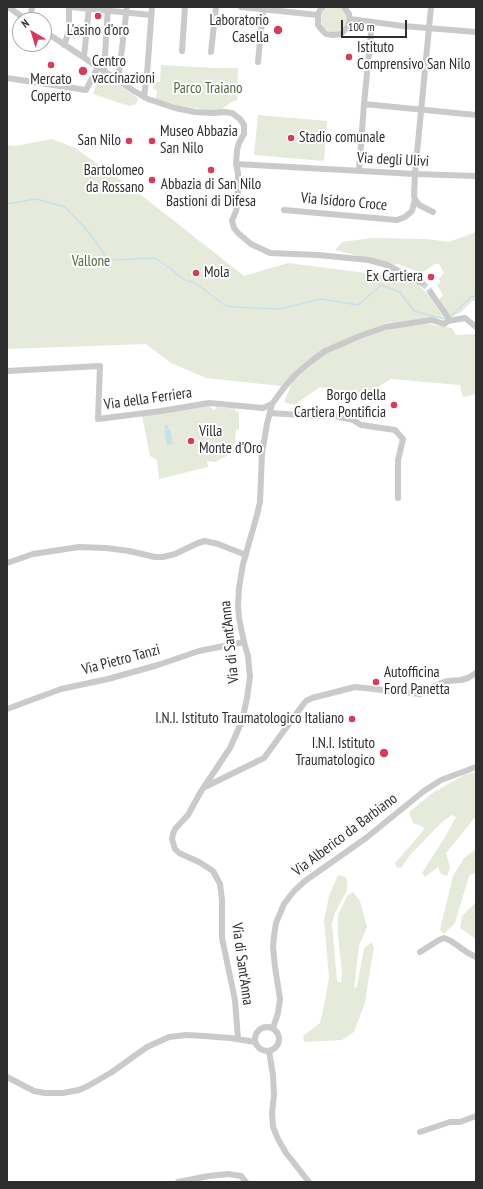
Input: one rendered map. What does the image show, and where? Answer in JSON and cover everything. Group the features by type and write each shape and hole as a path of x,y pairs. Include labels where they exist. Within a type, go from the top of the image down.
{"street":[{"path":"64,45 69,31 70,7 127,10 151,15"},
{"path":"147,98 147,74 152,7"},
{"path":"182,51 185,7"},
{"path":"211,52 216,7"},
{"path":"241,7 282,9 318,15"},
{"path":"324,7 320,10 318,21 320,28 326,34 332,35 337,35 344,32 348,26 350,19 349,14 344,7"},
{"path":"431,7 415,174 415,201 419,205 433,212"},
{"path":"84,57 89,8"},
{"path":"104,71 108,9"},
{"path":"258,62 263,9"},
{"path":"118,81 127,10"},
{"path":"350,19 476,32"},
{"path":"359,171 372,22"},
{"path":"52,37 98,66 118,81 147,98 175,108 195,112 229,112 236,115 240,119 244,125 244,134 239,143 236,164 238,202 232,221 234,228 238,233 251,244 270,252 369,260 387,265 422,283"},
{"path":"7,78 86,90 98,66"},
{"path":"364,104 476,115"},
{"name":"Via degli Ulivi","path":"236,164 476,176"},
{"name":"Via Isidoro Croce","path":"284,210 397,220 405,217 412,211 415,201"},
{"path":"431,293 447,316 448,321"},
{"name":"Via di Sant'Anna","path":"238,1039 235,1000 222,938 222,900 220,884 213,871 199,862 179,853 175,849 172,839 175,829 188,815 200,793 230,748 242,721 250,677 248,656 239,618 238,599 240,578 260,502 262,453 272,404 294,376 325,351 349,340 385,327 432,320 444,324 448,321 465,318 476,327"},
{"name":"Via della Ferriera","path":"7,371 100,366 98,419 210,403 263,408 272,404"},
{"path":"270,414 317,416 331,415 353,420 361,426 395,430 403,440 398,460 398,498"},
{"path":"7,563 33,554 76,547 106,548 163,557 175,554 205,541 218,544 246,555"},
{"name":"Via Pietro Tanzi","path":"7,709 61,689 108,679 158,665 199,651 244,642"},
{"path":"204,788 264,758 302,706 306,701 312,698 355,687 420,694 441,683 461,680 476,673"},
{"name":"Via Alberico da Barbiano","path":"273,1028 278,1013 280,999 273,947 274,936 276,923 284,904 294,891 305,881 366,838 424,791 441,780 476,767"},
{"path":"420,952 439,940 446,939 476,957"},
{"path":"264,1026 273,1028 278,1033 279,1041 275,1047 269,1051 259,1048 255,1042 255,1034 264,1026"},
{"path":"7,1077 28,1089 37,1092 50,1094 70,1092 83,1088 100,1079 147,1047 169,1037 195,1035 255,1042"},
{"path":"269,1051 274,1079 272,1113 273,1127 286,1153 310,1182"},
{"path":"420,1132 450,1122 459,1122 476,1116"},
{"path":"178,1182 214,1175 233,1174 244,1180"}],"green space":[{"path":"334,6 343,10 347,19 343,28 334,32 325,28 321,19 325,10"},
{"name":"Parco Traiano","path":"161,65 238,68 237,100 231,102 221,110 207,110 175,105 156,99 157,90 153,89 154,82 160,82"},
{"path":"100,72 138,98 136,104 129,106 93,94"},
{"name":"Stadio comunale","path":"258,115 327,121 324,161 254,155"},
{"name":"Vallone","path":"52,139 75,148 136,191 244,276 288,263 413,279 427,293 444,318 386,323 325,348 281,386 206,378 171,363 146,344 7,349 7,145 15,146"},
{"path":"476,232 476,300 472,301 461,312 451,317 439,300 443,295 437,285 440,282 439,278 444,273 439,264 435,264 422,273 398,264 394,265 335,250 342,242 372,238 427,239 449,242"},
{"path":"429,324 452,328 456,335 476,334 476,394 463,397 460,385 391,379 366,394 320,387 294,405 284,402 293,381 326,353 386,329"},
{"name":"Villa Monte d'Oro","path":"209,406 214,410 217,407 236,409 235,411 239,412 239,429 236,430 234,452 215,462 207,461 208,467 159,479 157,460 150,456 142,416"},
{"path":"476,772 476,816 446,853 450,867 447,876 441,874 438,867 425,877 422,873 456,817 452,815 442,822 410,855 401,868 396,867 395,863 423,831 424,827 413,823 409,812 434,792 464,775"},
{"path":"476,849 476,872 469,876 455,923 444,934 440,930 453,876 464,858"},
{"path":"338,875 346,877 347,890 335,913 332,924 337,981 341,983 342,973 338,935 338,915 347,896 353,892 360,901 367,927 359,946 354,988 357,987 364,948 372,942 374,949 365,1003 354,1032 342,1040 304,1042 303,1036 320,1023 325,1001 329,978 324,920 329,896"},
{"path":"476,902 476,939 460,928 462,916"}],"water":[{"path":"167,425 167,429 170,429 173,444 167,445 164,430 166,430 164,427"}],"waterway":[{"path":"7,204 36,199 65,207 86,229 109,260 155,258 183,279 195,283 226,306 280,309 321,299 358,305 381,285 400,292 414,311 444,319"},
{"path":"451,316 471,297 476,296"}],"tunnel":[{"path":"422,283 431,293"}],"place":[{"name":"L'asino d'oro","path":"98,16"},
{"name":"Laboratorio Casella","path":"278,30"},
{"name":"Istituto Comprensivo San Nilo","path":"349,57"},
{"name":"Mercato Coperto","path":"51,65"},
{"name":"Centro vaccinazioni","path":"83,71"},
{"name":"Stadio comunale","path":"291,138"},
{"name":"San Nilo","path":"129,141"},
{"name":"Museo Abbazia San Nilo","path":"152,141"},
{"name":"Abbazia di San Nilo Bastioni di Difesa","path":"211,170"},
{"name":"Bartolomeo da Rossano","path":"152,180"},
{"name":"Mola","path":"196,273"},
{"name":"Ex Cartiera","path":"431,277"},
{"name":"Borgo della Cartiera Pontificia","path":"394,405"},
{"name":"Villa Monte d'Oro","path":"191,441"},
{"name":"Autofficina Ford Panetta","path":"376,682"},
{"name":"I.N.I. Istituto Traumatologico Italiano","path":"352,719"},
{"name":"I.N.I. Istituto Traumatologico","path":"384,753"}]}
